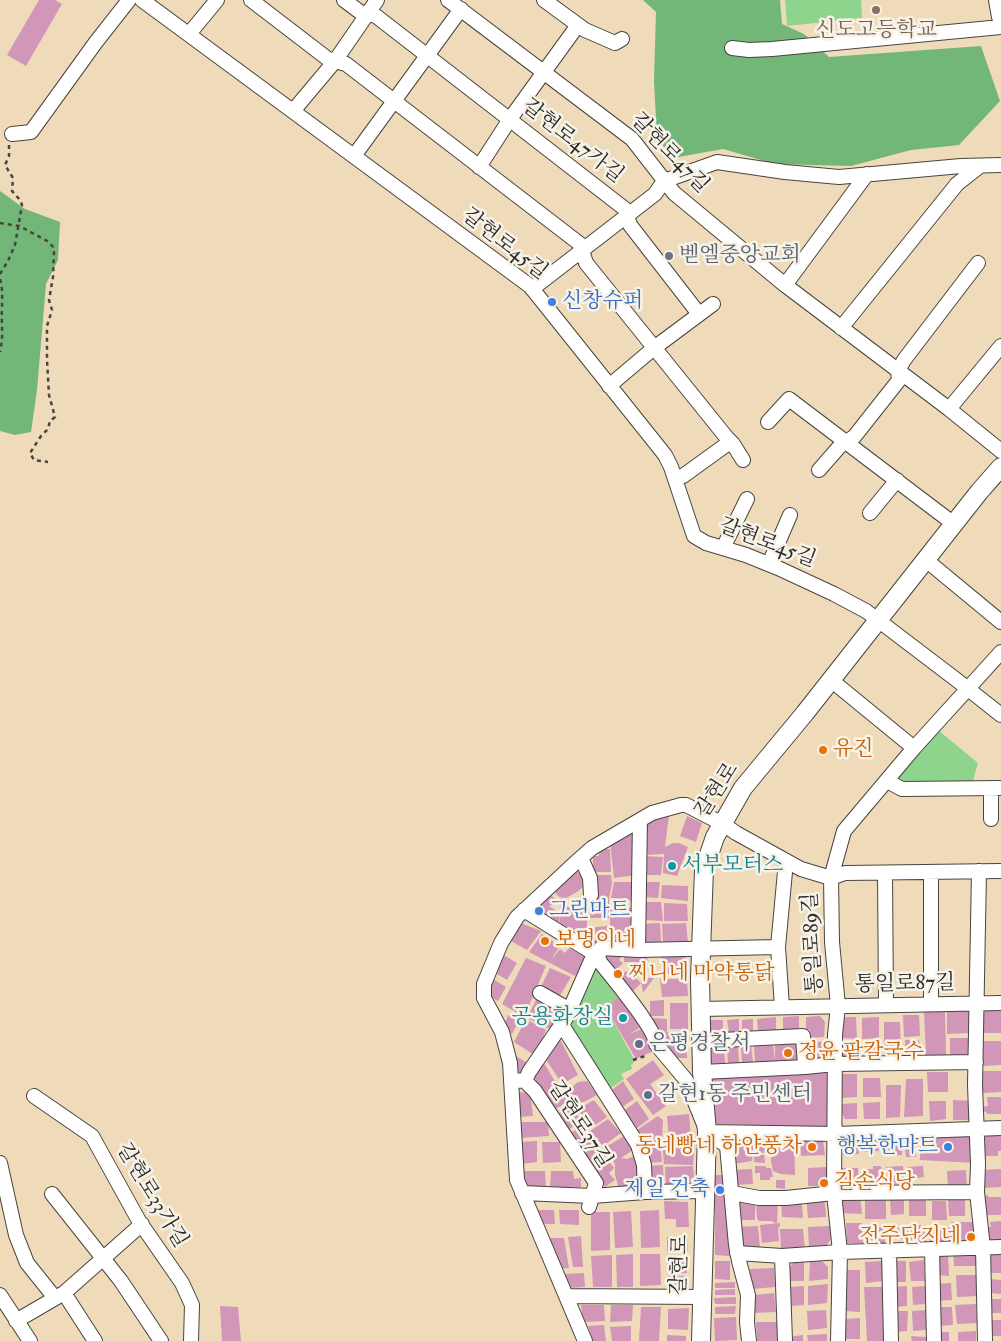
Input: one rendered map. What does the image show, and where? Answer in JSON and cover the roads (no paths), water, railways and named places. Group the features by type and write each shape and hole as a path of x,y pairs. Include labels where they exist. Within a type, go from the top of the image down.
{"main road":[{"path":"998,0 1001,17"},
{"name":"갈현로","path":"701,1341 707,1132 702,1072 701,1009 704,869 720,823 743,788 1001,467"}],"street":[{"path":"12,134 31,132 129,0"},
{"name":"갈현로45길","path":"142,0 532,289 665,455 675,477 694,536 706,543 768,564 866,610 879,620"},
{"path":"189,34 217,0"},
{"path":"251,0 328,58 346,64 580,244 586,263 743,460"},
{"name":"갈현로47가길","path":"344,0 360,12 376,16 625,209 630,224 699,314"},
{"path":"293,111 334,60 377,0"},
{"name":"갈현로47길","path":"448,0 632,139 674,193 785,284 1001,451"},
{"path":"544,0 585,30 614,43 622,39"},
{"path":"354,156 428,56 460,9"},
{"path":"479,167 510,119 578,25"},
{"path":"732,48 749,50 772,49 1001,27"},
{"path":"532,289 655,194 664,181 717,162 785,172 839,177 961,166 1001,165"},
{"path":"841,328 957,184 980,166"},
{"path":"785,284 867,174"},
{"path":"819,470 840,446 854,437 899,380 898,371 904,360 978,262"},
{"path":"609,386 654,348 713,304"},
{"path":"949,409 1001,346"},
{"path":"768,422 789,399 954,524"},
{"path":"675,477 683,476 730,442"},
{"path":"870,513 897,480"},
{"path":"723,548 746,499"},
{"path":"768,564 790,515"},
{"path":"926,560 1001,622"},
{"path":"879,620 1001,715"},
{"name":"통일로89길","path":"838,1006 832,942 831,878 844,831 914,748 1001,652"},
{"path":"831,680 914,748"},
{"path":"887,781 902,789 996,788 991,819"},
{"name":"통일로89길","path":"485,983 501,943 517,917 592,848 652,813 681,805 720,823 801,869 831,878 845,874 1001,870"},
{"path":"638,950 640,820"},
{"path":"578,861 590,878 591,895"},
{"name":"통일로89길","path":"782,1007 778,947 786,861"},
{"path":"979,871 976,1004 977,1192 983,1248 985,1341"},
{"path":"930,872 931,1004"},
{"path":"885,873 886,1005"},
{"path":"525,909 596,955 628,996 656,1038 656,1044 686,1080 707,1132 727,1146 737,1253 748,1295 747,1322 749,1341"},
{"path":"518,1081 529,1072 562,1025 601,948 638,950 778,947"},
{"name":"갈현로37길","path":"485,983 484,998 502,1032 510,1063 518,1081 517,1180 585,1341"},
{"path":"540,993 570,1010"},
{"name":"통일로87길","path":"838,1341 840,1252 834,1193 836,1134 835,1035 838,1006 1001,1003"},
{"path":"701,1009 838,1006"},
{"path":"562,1025 638,1146 644,1164 644,1192"},
{"path":"702,1041 803,1036 805,1067"},
{"path":"702,1072 836,1064 976,1062"},
{"name":"갈현로37길","path":"518,1081 535,1091 596,1183 590,1201 522,1193"},
{"name":"갈현로33가길","path":"34,1096 92,1136 142,1224 182,1283 192,1305 191,1341"},
{"path":"707,1132 836,1134 1001,1128"},
{"path":"0,1162 5,1215 16,1235 27,1263 60,1295 95,1341"},
{"path":"590,1201 644,1192 706,1191"},
{"path":"732,1193 759,1198 786,1198 834,1193 977,1192"},
{"path":"52,1194 122,1281 160,1341"},
{"path":"16,1321 60,1295 142,1224"},
{"path":"737,1253 782,1256 840,1252 1001,1247"},
{"path":"932,1249 934,1341"},
{"path":"889,1250 891,1341"},
{"path":"782,1256 785,1341"},
{"path":"0,1295 30,1341"},
{"path":"566,1296 702,1297"}],"place":[{"name":"신도고등학교","path":"876,10"},
{"name":"벧엘중앙교회","path":"669,256"},
{"name":"신창슈퍼","path":"552,302"},
{"name":"유진","path":"823,750"},
{"name":"서부모터스","path":"672,866"},
{"name":"그린마트","path":"539,911"},
{"name":"보명이네","path":"545,941"},
{"name":"찌니네 마약통닭","path":"618,974"},
{"name":"공용화장실","path":"623,1018"},
{"name":"은평경찰서","path":"639,1044"},
{"name":"정윤 팥칼국수","path":"788,1053"},
{"name":"갈현1동 주민센터","path":"648,1095"},
{"name":"동네빵네 하얀풍차","path":"812,1147"},
{"name":"행복한마트","path":"948,1147"},
{"name":"길손식당","path":"824,1183"},
{"name":"제일 건축","path":"720,1190"},
{"name":"전주단지네","path":"971,1237"}]}
